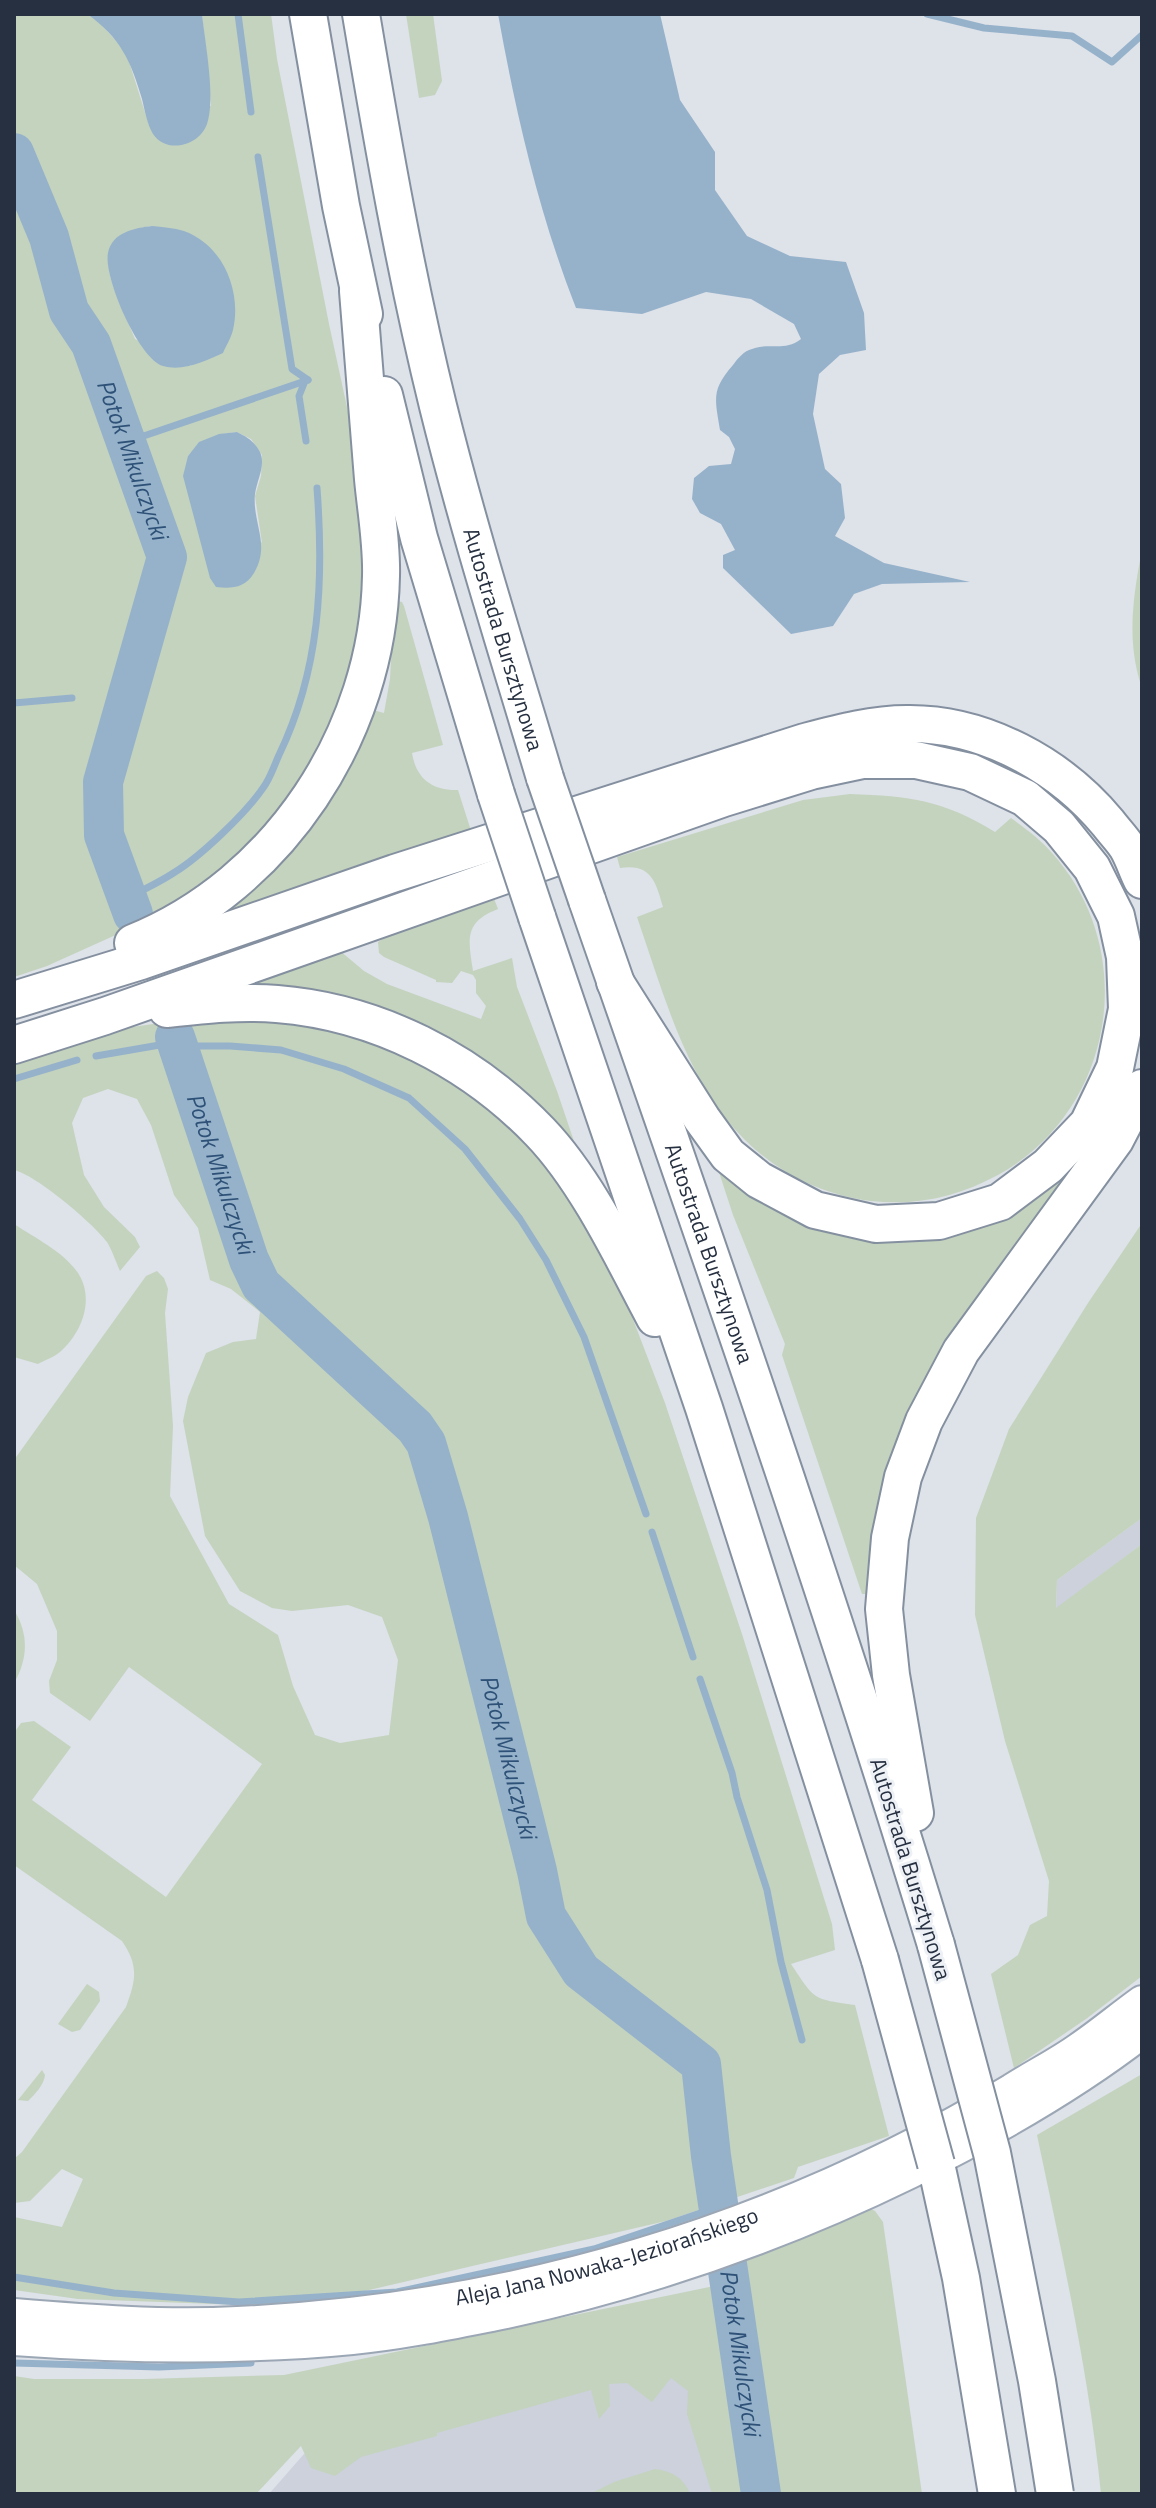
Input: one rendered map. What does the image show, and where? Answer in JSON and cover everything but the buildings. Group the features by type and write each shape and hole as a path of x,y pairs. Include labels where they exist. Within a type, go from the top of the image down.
{"highway":[{"path":"308,14 358,291 419,538 496,794 704,1408 880,1960 936,2164 961,2278 997,2494"},
{"name":"Autostrada Bursztynowa","path":"361,14 392,197 438,405 479,559 545,778 821,1584 936,1945 992,2153 1037,2381 1055,2494"},
{"path":"14,991 152,935 201,909 249,869 294,821 329,767 352,720 369,671 381,575 358,291"},
{"path":"14,1000 141,961 395,873 805,742 859,728 908,724 952,728 989,738 1042,765 1087,799 1126,846 1142,880"},
{"path":"14,1045 105,1016 724,798 811,771 863,760 916,760 970,772 1025,798 1059,827 1092,868 1116,916 1125,957 1127,1009 1115,1068 1088,1124 1048,1166 1000,1202 939,1221 876,1224 815,1210 759,1180 728,1155 615,982"},
{"path":"105,1016 217,1003 276,1004 331,1012 389,1029 444,1056 498,1093 541,1133 581,1185 704,1408"},
{"path":"936,1945 891,1675 884,1609 890,1538 903,1477 924,1421 961,1351 1115,1140 1142,1088"}],"main road":[{"name":"Aleja Jana Nowaka-Jeziorańskiego","path":"769,2223 828,2186 956,2122 1079,2048 1142,2001"},
{"name":"Aleja Jana Nowaka-Jeziorańskiego","path":"14,2340 158,2347 352,2339 446,2325 554,2303 769,2223 842,2205 969,2144 1099,2066 1142,2033"},
{"path":"1099,2066 1142,2041"},
{"name":"Aleja Jana Nowaka-Jeziorańskiego","path":"14,2314 236,2322 345,2314 447,2300 669,2258"}],"shaded area":[{"path":"1142,1518 1142,1544 1056,1609 1057,1580"},
{"path":"678,2351 723,2494 269,2494 304,2454"}],"green space":[{"path":"14,14 87,14 99,22 126,52 149,125 211,106 202,14 271,14 277,59 350,421 360,486 365,564 360,631 343,697 311,767 257,840 171,910 47,966 14,977","holes":["152,226 191,366 135,339 113,286 109,254 116,241 129,232","237,432 251,439 262,455 261,476 255,496 262,543 188,456 210,438"]},
{"path":"406,14 433,14 442,81 435,95 419,98"},
{"path":"1142,550 1142,688 1133,636 1134,602"},
{"path":"397,601 404,606 443,745 412,753 414,762 427,782 458,790 473,837 220,913 260,884 327,804 357,749 373,710 384,713 390,679 394,605"},
{"path":"850,794 909,798 942,806 995,832 1011,818 1052,853 1080,893 1097,936 1105,982 1102,1027 1090,1071 1068,1112 1037,1147 998,1175 967,1189 921,1201 871,1201 830,1192 773,1164 741,1136 697,1074 674,1023 637,917 663,907 658,890 650,876 639,868 620,868 617,857 803,800"},
{"path":"493,896 498,909 479,920 471,933 473,971 512,958 517,987 580,1159 518,1090 230,986 339,950 364,971 387,984 481,1019 486,1006 476,993 473,975 461,971 452,983 436,982 384,957 379,953 378,942"},
{"path":"210,1016 324,1026 382,1045 459,1082 519,1128 570,1194 621,1288 665,1403 742,1634 832,1924 835,1950 791,1964 816,1996 855,2005 889,2136 798,2167 794,2178 666,2221 352,2294 273,2306 78,2299 14,2290 14,2217 62,2227 83,2179 62,2169 30,2201 14,2203 14,2159 126,2007 134,1973 131,1958 122,1941 14,1865 14,1733 21,1723 34,1721 71,1747 32,1800 166,1897 262,1764 129,1667 90,1721 50,1693 49,1681 57,1660 57,1631 37,1584 14,1565 14,1460 146,1276 157,1271 168,1289 165,1313 173,1426 170,1496 229,1604 278,1635 293,1686 315,1735 340,1743 389,1735 398,1660 382,1617 348,1605 292,1611 272,1608 240,1591 205,1536 183,1421 188,1397 206,1353 233,1342 256,1339 260,1312 231,1289 210,1280 198,1228 174,1195 151,1125 137,1099 108,1089 83,1098 72,1123 84,1175 104,1207 135,1237 140,1247 120,1271 107,1242 90,1223 49,1190 14,1170 14,1063 125,1028"},
{"path":"1091,1149 956,1332 869,1594 862,1594 782,1355 785,1344 733,1215 716,1163 751,1193 785,1214 822,1229 867,1239"},
{"path":"1142,1223 1142,1518 1057,1580 1056,1608 1142,1544 1142,1976 1014,2068 991,1974 1018,1955 1030,1925 1047,1916 1049,1881 1005,1741 975,1615 976,1518 1009,1429"},
{"path":"14,1224 65,1258 78,1273 85,1294 84,1315 68,1344 38,1364 14,1357"},
{"path":"14,1610 25,1646 22,1665 14,1683"},
{"path":"87,1984 99,1992 100,2001 80,2030 72,2032 58,2024"},
{"path":"42,2070 45,2075 41,2086 28,2101 18,2100"},
{"path":"1142,2074 1142,2494 1101,2494 1082,2359 1037,2135"},
{"path":"867,2207 875,2211 883,2222 922,2494 765,2494 733,2264 772,2250 772,2244"},
{"path":"719,2285 754,2494 712,2494 687,2414 688,2391 671,2378 652,2402 627,2383 609,2384 610,2406 599,2419 591,2390 361,2457 335,2476 311,2468 301,2446 256,2494 14,2494 14,2376 34,2379 144,2379 284,2375"},
{"path":"655,2469 676,2476 690,2494 590,2494 614,2482"}],"water":[{"path":"87,14 202,14 210,100 207,124 198,137 174,146 153,134 123,51 108,32"},
{"path":"498,14 660,14 680,100 715,152 715,190 747,236 790,256 846,262 864,313 866,350 840,355 819,374 813,414 825,469 841,484 845,518 835,536 884,563 970,582 882,584 854,594 833,626 791,634 723,568 723,555 735,550 721,524 700,513 692,499 694,478 709,466 731,464 735,449 729,437 720,430 716,402 718,388 746,351 789,345 801,339 794,324 751,299 706,292 642,314 576,308 530,163"},
{"path":"152,226 180,230 198,238 219,258 232,285 235,300 232,333 223,353 186,367 163,366 144,349 134,333 111,280 108,253 119,236"},
{"path":"237,432 253,442 262,457 255,494 261,552 254,573 246,582 232,587 216,587 210,578 183,476 188,456 199,442 219,434"}],"waterway":[{"path":"238,14 251,112"},
{"path":"927,14 984,28 1072,36 1112,62 1142,35"},
{"name":"Potok Mikulczycki","path":"14,153 49,237 69,311 91,344 167,557 103,782 104,835 133,914"},
{"path":"258,157 292,369 308,380"},
{"path":"126,442 308,380"},
{"path":"305,381 299,396 306,441"},
{"path":"127,898 169,876 197,856 246,809 270,777 293,723 311,658 319,591 317,488"},
{"path":"14,703 72,698"},
{"name":"Potok Mikulczycki","path":"175,1037 249,1260 261,1285 415,1427 426,1443 448,1517 546,1916 581,1971 701,2064 711,2156 761,2494"},
{"path":"96,1056 177,1042"},
{"path":"178,1046 281,1050 344,1069 409,1098 465,1149 520,1219 546,1260 584,1337 646,1514"},
{"path":"14,1079 77,1060"},
{"path":"652,1532 693,1657"},
{"path":"700,1679 767,1890 781,1962 802,2040"},
{"path":"14,2277 114,2293 239,2302 397,2292 594,2249 718,2207"},
{"path":"14,2363 159,2367 251,2363"}]}
